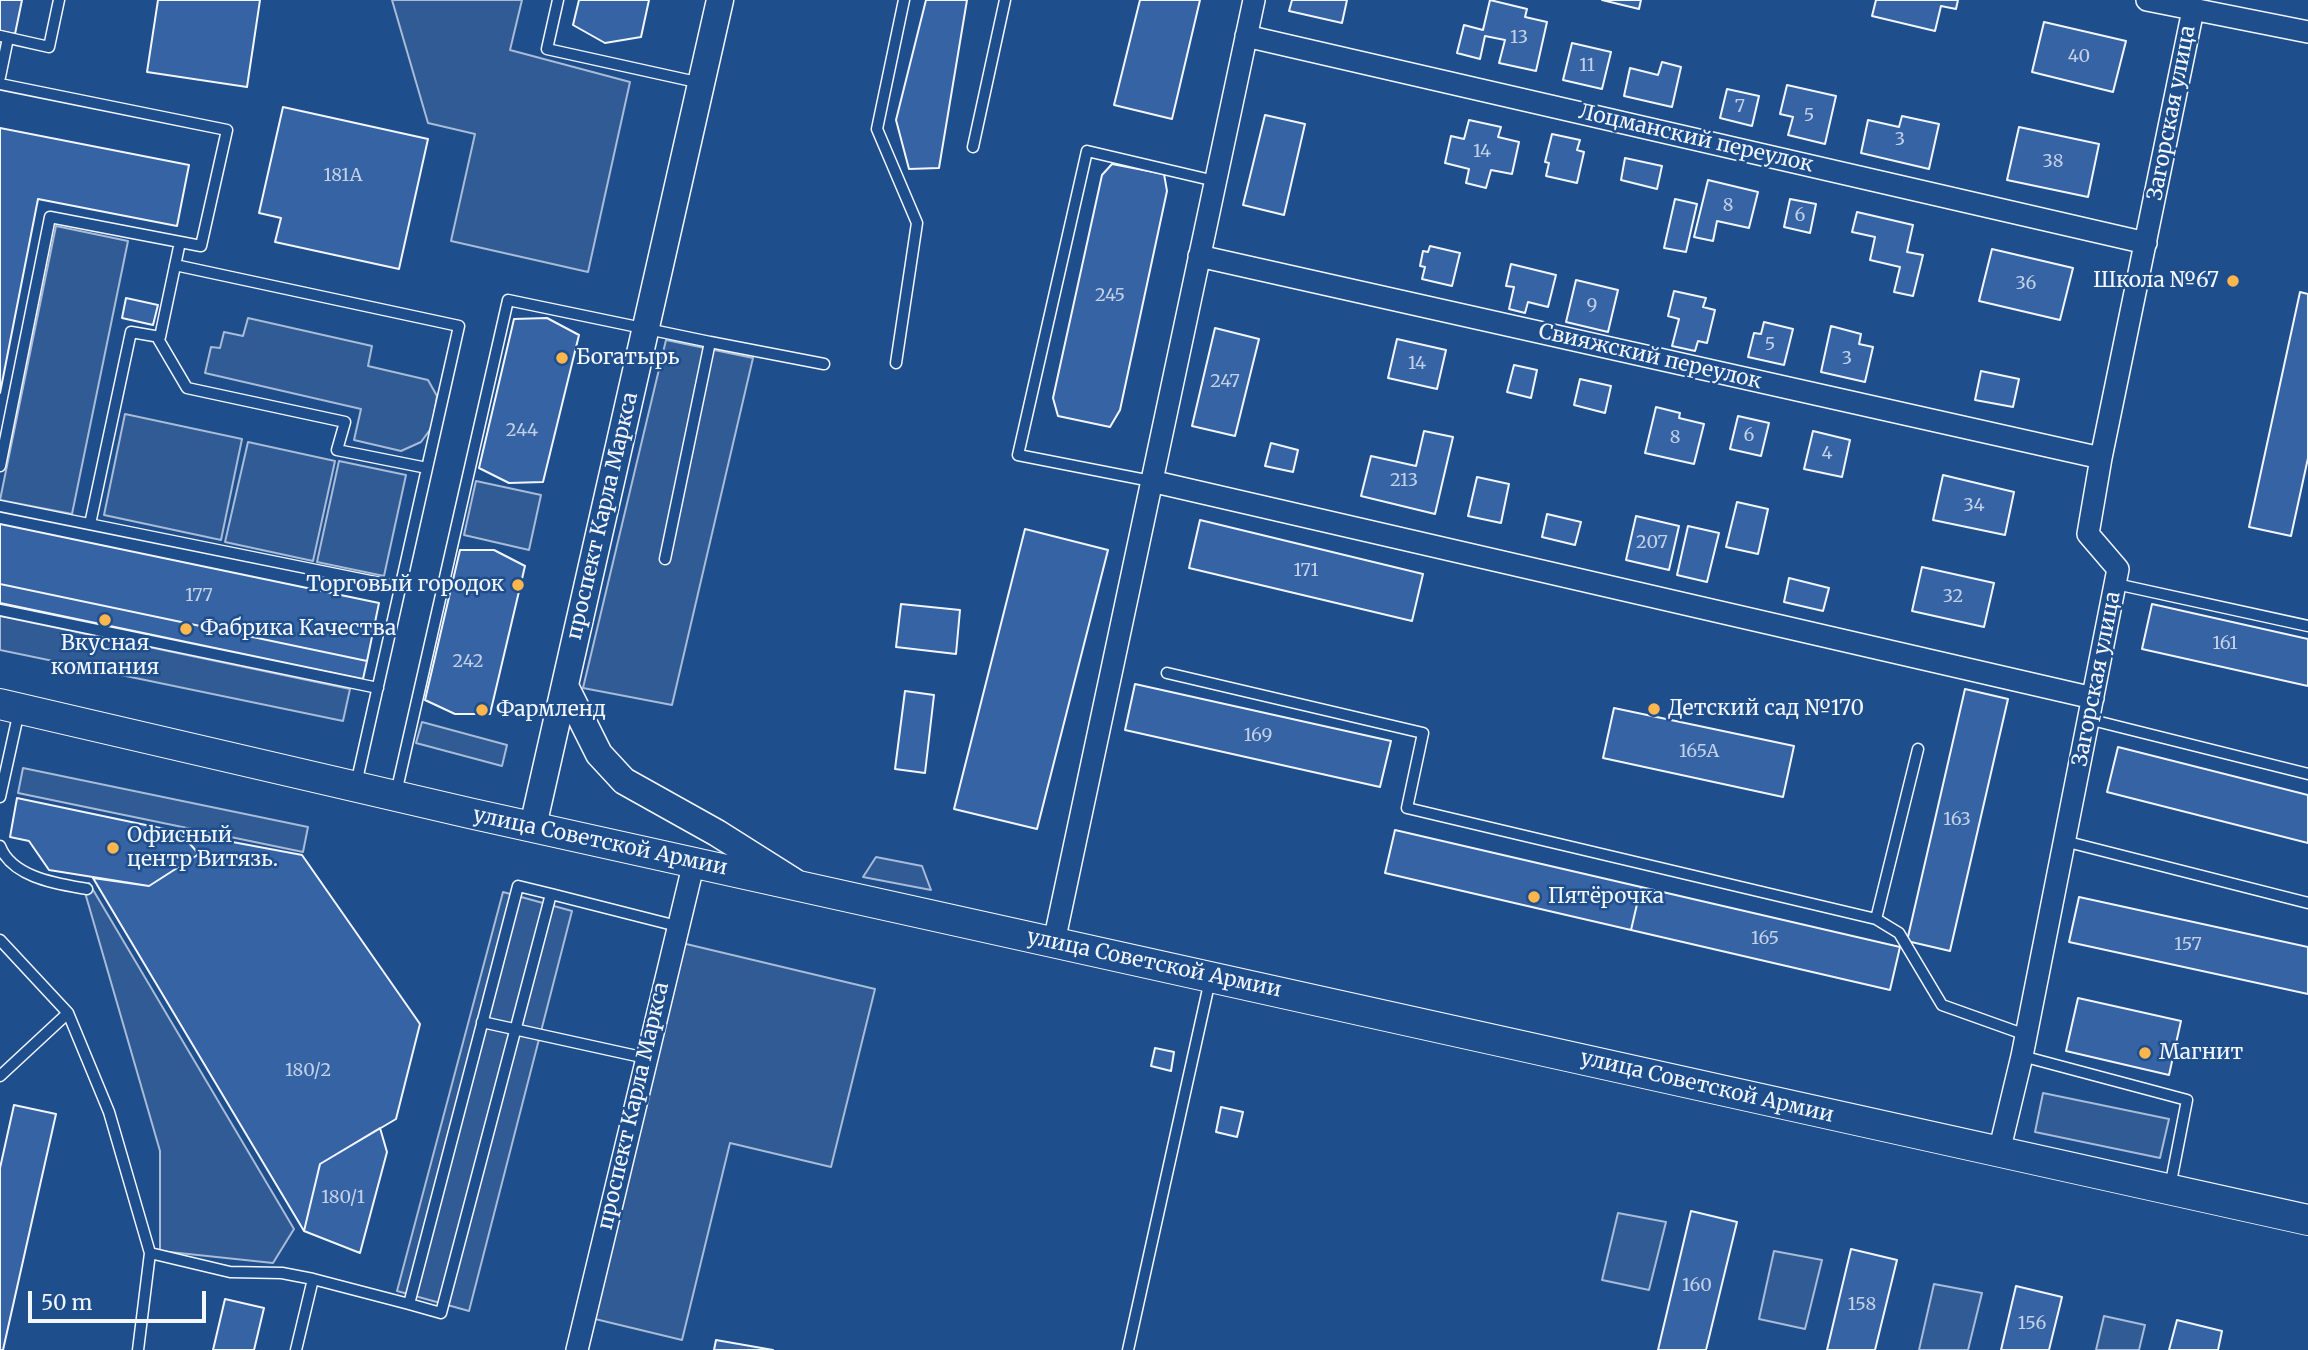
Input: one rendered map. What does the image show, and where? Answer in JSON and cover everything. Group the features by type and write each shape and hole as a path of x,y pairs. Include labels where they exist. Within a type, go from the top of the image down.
{"main road":[{"name":"улица Советской Армии","path":"10,706 533,827 2308,1220"}],"street":[{"name":"проспект Карла Маркса","path":"533,827 720,0"},
{"path":"1054,942 1254,0"},
{"path":"2147,0 2308,33"},
{"name":"Загорская улица","path":"1999,1152 2022,1056 2116,584 2118,569 2088,534 2101,458 2193,10"},
{"name":"Лоцманский переулок","path":"1246,36 2146,243"},
{"name":"Свияжский переулок","path":"1199,256 2101,458"},
{"path":"1151,481 2092,698"},
{"path":"565,686 599,754 624,780 717,833 800,886"},
{"name":"проспект Карла Маркса","path":"577,1350 694,862"}],"lane":[{"path":"0,77 4,37 49,47 59,0"},
{"path":"558,0 547,49 701,83"},
{"path":"896,363 917,223 877,129 904,0"},
{"path":"973,147 1005,0"},
{"path":"0,84 227,130 201,246 50,217 0,466"},
{"path":"1151,481 1018,455 1087,151 1215,181"},
{"path":"157,337 160,337 180,243"},
{"path":"176,265 459,326 355,787"},
{"path":"396,796 508,300 645,330 824,364"},
{"path":"90,524 131,332 157,337 187,388 345,422 337,450 427,468 426,471"},
{"path":"664,559 710,342"},
{"path":"0,506 400,587"},
{"path":"2116,584 2308,626"},
{"path":"0,610 378,688"},
{"path":"1167,673 1423,733 1407,808 1876,919 1899,933 1942,1005 2026,1035"},
{"path":"0,797 10,706"},
{"path":"2088,719 2308,774"},
{"path":"1876,919 1918,748"},
{"path":"2064,841 2308,903"},
{"path":"0,846 25,873 55,883 88,889"},
{"path":"409,1304 517,886 677,926"},
{"path":"150,1253 230,1272 282,1273 313,1279 441,1313 551,894"},
{"path":"0,940 68,1013 109,1112 150,1253 138,1350"},
{"path":"1128,1350 1210,977"},
{"path":"0,1076 68,1013"},
{"path":"482,1022 646,1058"},
{"path":"2022,1056 2187,1100 2170,1190"},
{"path":"296,1350 313,1279"}],"shaded area":[{"path":"392,0 522,0 510,50 630,82 588,272 451,241 475,134 428,123"},
{"path":"56,226 128,241 72,514 0,500"},
{"path":"248,318 372,346 368,366 428,380 437,396 432,427 421,442 401,451 354,440 361,409 205,373 211,347 220,348 224,332 243,336"},
{"path":"666,340 753,358 672,705 583,688"},
{"path":"125,414 242,439 221,540 104,515"},
{"path":"248,442 335,461 313,561 225,542"},
{"path":"339,461 406,475 384,576 317,562"},
{"path":"476,481 541,495 529,550 464,535"},
{"path":"0,616 350,689 343,721 0,650"},
{"path":"422,722 507,745 502,766 416,743"},
{"path":"23,768 308,827 303,852 18,793"},
{"path":"876,857 922,866 931,890 863,877"},
{"path":"89,883 294,1229 273,1263 160,1251 160,1151 86,896"},
{"path":"503,892 572,911 469,1311 397,1291"},
{"path":"682,943 875,989 831,1167 730,1143 682,1340 591,1318"},
{"path":"2043,1093 2169,1119 2160,1158 2035,1132"},
{"path":"1618,1213 1666,1222 1649,1290 1602,1280"},
{"path":"1774,1251 1822,1260 1805,1329 1759,1319"},
{"path":"1934,1284 1982,1293 1968,1350 1919,1350"},
{"path":"2104,1316 2145,1325 2139,1350 2096,1350"}],"building":[{"path":"0,0 22,0 15,34 0,31"},
{"path":"158,0 260,0 247,87 147,72"},
{"path":"579,0 649,0 641,37 605,43 573,25"},
{"path":"926,0 967,0 939,168 909,169 896,120"},
{"path":"1140,0 1200,0 1172,119 1114,105"},
{"path":"1292,0 1347,0 1342,23 1289,11"},
{"path":"1490,0 1527,9 1525,17 1547,22 1536,71 1499,63 1505,40 1485,36 1480,59 1457,53 1464,25 1483,30"},
{"path":"1602,0 1641,0 1639,9"},
{"path":"1876,0 1958,0 1956,9 1941,6 1935,31 1872,16"},
{"path":"2044,22 2126,41 2113,92 2032,72"},
{"path":"1572,43 1611,52 1602,89 1563,80"},
{"path":"1662,62 1681,67 1672,107 1624,96 1630,68 1658,75"},
{"path":"1787,85 1836,96 1825,144 1788,135 1793,117 1780,114"},
{"path":"1727,89 1759,96 1752,126 1720,118"},
{"path":"283,107 428,139 399,269 275,242 281,218 259,213"},
{"path":"1265,115 1305,124 1284,215 1243,205"},
{"path":"1902,116 1939,124 1929,169 1861,153 1868,120 1899,127"},
{"path":"1469,120 1501,127 1498,137 1519,142 1512,174 1491,170 1486,188 1466,183 1469,169 1445,163 1451,136 1464,139"},
{"path":"2019,127 2099,144 2088,197 2007,180"},
{"path":"0,128 189,165 177,226 38,199 0,393"},
{"path":"1552,134 1580,140 1577,150 1584,152 1577,183 1546,176 1549,163 1545,162"},
{"path":"1625,158 1662,166 1657,189 1621,180"},
{"path":"1112,164 1164,174 1167,191 1120,410 1110,427 1058,416 1053,398 1102,175"},
{"path":"1708,180 1758,192 1749,228 1717,221 1713,241 1694,237"},
{"path":"1675,199 1697,204 1686,252 1664,248"},
{"path":"1790,199 1816,204 1810,233 1784,227"},
{"path":"1857,212 1913,225 1907,252 1923,255 1913,296 1894,292 1900,267 1870,260 1875,237 1852,232"},
{"path":"1430,246 1460,253 1452,286 1422,279 1425,267 1420,266 1423,251 1428,252"},
{"path":"1992,249 2073,268 2060,320 1979,301"},
{"path":"1511,264 1556,275 1548,307 1528,302 1525,313 1509,309 1514,287 1506,286"},
{"path":"1576,280 1618,290 1608,332 1566,322"},
{"path":"1674,291 1706,298 1703,307 1715,310 1707,343 1698,341 1695,351 1672,346 1679,319 1668,316"},
{"path":"2300,292 2308,294 2308,458 2291,536 2249,527"},
{"path":"126,298 158,305 153,325 122,318"},
{"path":"547,318 579,335 543,482 509,483 479,468 514,319"},
{"path":"1764,322 1793,329 1784,365 1748,357 1754,333 1761,334"},
{"path":"1831,326 1861,334 1859,344 1873,347 1865,382 1821,372"},
{"path":"1215,328 1259,339 1235,436 1192,426"},
{"path":"1397,339 1446,350 1437,389 1388,378"},
{"path":"1514,365 1537,370 1531,398 1507,392"},
{"path":"1981,371 2019,379 2013,407 1975,400"},
{"path":"1580,379 1611,386 1605,413 1574,405"},
{"path":"1656,407 1680,413 1679,418 1704,424 1694,464 1645,453"},
{"path":"1738,416 1769,423 1761,456 1730,449"},
{"path":"1424,431 1453,437 1435,514 1361,496 1371,456 1416,466"},
{"path":"1813,431 1850,440 1842,477 1804,469"},
{"path":"1271,443 1298,450 1293,472 1265,466"},
{"path":"1943,475 2014,492 2005,535 1933,520"},
{"path":"1477,477 1509,484 1501,523 1468,516"},
{"path":"1737,502 1768,509 1758,554 1726,547"},
{"path":"1547,514 1581,522 1575,545 1542,537"},
{"path":"1636,516 1679,526 1669,570 1626,560"},
{"path":"1200,520 1423,574 1412,621 1189,568"},
{"path":"0,524 379,603 367,661 0,584"},
{"path":"1688,526 1719,533 1707,582 1677,575"},
{"path":"1025,529 1108,550 1037,829 954,809"},
{"path":"460,550 494,550 525,566 490,714 455,714 425,700"},
{"path":"1922,567 1994,583 1984,627 1912,611"},
{"path":"1789,578 1829,588 1823,611 1784,602"},
{"path":"0,584 367,661 363,679 0,603"},
{"path":"901,604 960,610 956,654 896,647"},
{"path":"2152,604 2308,639 2308,686 2142,649"},
{"path":"1135,684 1391,741 1380,787 1125,730"},
{"path":"1965,689 2008,699 1950,951 1907,941"},
{"path":"905,691 934,695 925,773 895,769"},
{"path":"1614,708 1794,746 1783,797 1603,758"},
{"path":"2118,747 2308,795 2308,843 2107,792"},
{"name":"Офисный центр Витязь.","path":"17,798 179,832 199,854 149,886 49,870 29,841 10,837"},
{"path":"1395,830 1641,887 1631,930 1385,873"},
{"path":"179,832 302,855 420,1024 396,1119 320,1164 304,1231 93,878 149,886 199,854"},
{"path":"1641,887 1900,947 1890,990 1631,930"},
{"path":"2079,897 2308,947 2308,994 2069,942"},
{"path":"2078,998 2181,1021 2169,1075 2066,1051"},
{"path":"1155,1048 1174,1052 1171,1071 1151,1066"},
{"path":"14,1105 56,1114 3,1350 0,1350 0,1168"},
{"path":"1221,1107 1243,1112 1237,1137 1216,1132"},
{"path":"380,1128 387,1152 360,1253 304,1231 320,1164"},
{"path":"1691,1211 1737,1222 1706,1350 1658,1350"},
{"path":"1851,1249 1897,1260 1875,1350 1827,1350"},
{"path":"2016,1286 2062,1297 2049,1350 2001,1350"},
{"path":"225,1299 264,1308 254,1350 213,1350"},
{"path":"2177,1320 2222,1331 2218,1350 2169,1350"},
{"path":"716,1340 773,1350 714,1350"}],"place":[{"name":"Школа №67","path":"2233,281"},
{"name":"Богатырь","path":"562,358"},
{"name":"Торговый городок","path":"518,585"},
{"name":"Вкусная компания","path":"105,620"},
{"name":"Фабрика Качества","path":"186,629"},
{"name":"Детский сад №170","path":"1654,709"},
{"name":"Фармленд","path":"482,710"},
{"name":"Офисный центр Витязь.","path":"113,848"},
{"name":"Пятёрочка","path":"1534,897"},
{"name":"Магнит","path":"2145,1053"}]}
